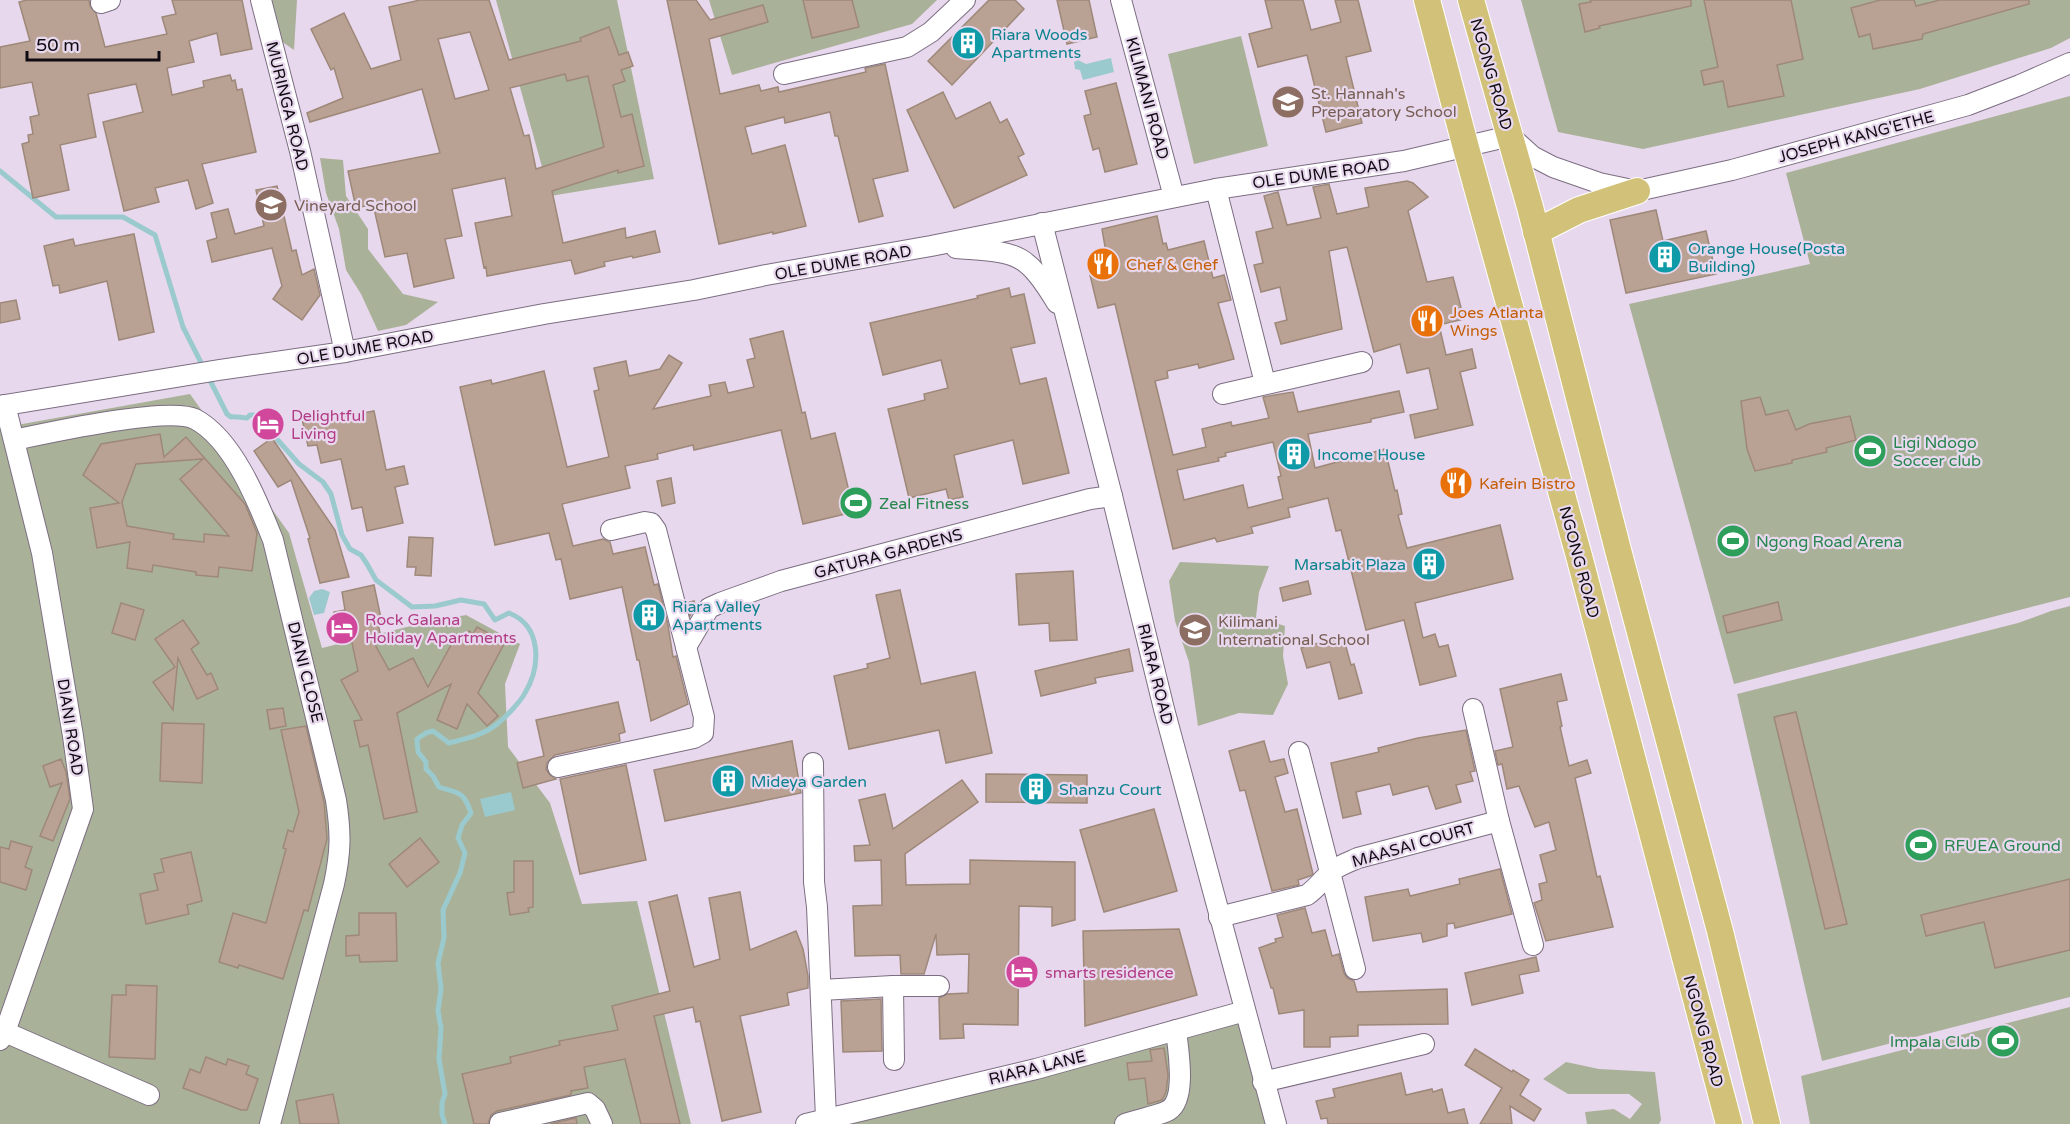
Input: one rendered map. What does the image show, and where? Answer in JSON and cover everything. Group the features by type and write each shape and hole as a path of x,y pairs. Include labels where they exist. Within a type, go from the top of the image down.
{"main road":[{"name":"NGONG ROAD","path":"1428,0 1466,148 1579,556 1729,1124"},
{"name":"NGONG ROAD","path":"1471,0 1536,232 1720,931 1767,1124"},
{"path":"1536,232 1579,210 1637,191"}],"street":[{"name":"MURINGA ROAD","path":"261,0 300,151 345,352"},
{"path":"784,74 907,47 931,33 964,0"},
{"name":"KILIMANI ROAD","path":"1121,0 1174,196"},
{"name":"JOSEPH KANG'ETHE","path":"1637,191 1732,170 1968,105 2070,63"},
{"name":"OLE DUME ROAD","path":"3,406 219,370 345,352 544,314 694,290 931,246 1174,196 1404,161 1510,136"},
{"path":"1510,136 1532,156 1553,167 1599,183 1637,191"},
{"path":"1216,189 1265,383"},
{"name":"RIARA ROAD","path":"1042,223 1113,496 1164,709 1276,1124"},
{"path":"931,246 1011,254 1026,262 1042,278 1066,318"},
{"path":"1223,394 1362,362"},
{"name":"DIANI ROAD","path":"3,406 14,440 42,553 78,765 83,809 3,1036"},
{"name":"DIANI CLOSE","path":"14,440 95,424 165,416 193,418 213,433 237,463 256,499 273,540 336,800 341,833 340,858 334,885 270,1124"},
{"name":"GATURA GARDENS","path":"686,647 709,608 781,581 1090,499 1113,496"},
{"path":"558,767 694,738 703,733 704,717 656,530 651,523 645,522 611,530"},
{"path":"1473,709 1499,821 1533,945"},
{"name":"MAASAI COURT","path":"1299,752 1355,969"},
{"path":"813,763 814,882 826,1118"},
{"name":"MAASAI COURT","path":"1219,917 1307,895 1341,865 1358,858 1499,821"},
{"path":"893,986 894,1060"},
{"path":"821,990 939,986"},
{"name":"RIARA LANE","path":"806,1124 1036,1069 1245,1011"},
{"path":"1125,1124 1169,1111 1177,1102 1180,1090 1176,1030"},
{"path":"3,1036 149,1095"},
{"path":"1263,1082 1424,1044"},
{"path":"501,1124 588,1103 596,1109 602,1124"}],"shaded area":[{"path":"253,0 297,0 294,50 261,27"},
{"path":"496,0 617,0 654,179 550,196"},
{"path":"709,0 937,0 912,24 732,75"},
{"path":"1521,0 2070,0 2070,38 2051,48 1920,89 1643,149 1558,132"},
{"path":"1241,36 1268,146 1194,164 1168,54"},
{"path":"1111,58 1114,72 1083,80 1080,70 1075,69 1074,62 1078,60 1086,64"},
{"name":"Ligi Ndogo Soccer club","path":"2070,96 2070,597 1734,684 1629,304 1810,264 1786,173"},
{"path":"320,158 343,160 346,196 368,229 368,249 403,294 438,302 406,325 378,331 361,294 346,270 339,229 326,193"},
{"path":"190,394 289,533 322,648 466,615 520,644 505,684 508,747 550,803 582,904 637,901 691,1124 0,1124 0,428"},
{"path":"1180,562 1269,566 1259,592 1256,617 1285,626 1283,656 1288,684 1273,715 1239,713 1198,726 1189,662 1175,621 1169,581"},
{"path":"322,589 330,592 324,613 314,615 309,598 314,591"},
{"name":"RFUEA Ground","path":"2070,606 2070,997 1822,1061 1737,694 2018,623"},
{"path":"511,792 515,810 485,817 480,799"},
{"name":"Impala Club","path":"2070,1007 2070,1124 1810,1124 1801,1076"},
{"path":"1239,1020 1265,1124 848,1124"},
{"path":"1566,1062 1599,1069 1655,1072 1661,1120 1659,1124 1587,1124 1585,1112 1614,1109 1630,1119 1642,1104 1629,1094 1568,1094 1543,1079"}],"building":[{"path":"89,0 90,6 96,13 105,47 167,34 162,17 176,14 172,0 242,0 252,49 221,55 217,33 189,41 194,62 167,68 172,95 204,87 203,81 230,75 232,81 235,80 237,90 242,89 256,152 202,164 213,203 196,209 188,180 155,188 159,202 124,211 103,122 143,112 136,84 88,94 96,137 60,145 69,190 33,198 22,144 29,142 28,135 33,134 30,117 39,115 32,82 0,88 0,47 30,41 19,2"},
{"path":"420,0 489,0 509,60 581,41 580,38 609,27 619,55 628,52 633,66 621,70 625,81 613,85 621,117 632,114 644,166 618,173 618,170 552,191 563,243 625,228 626,238 655,231 660,252 604,262 605,266 575,274 571,260 487,276 475,223 512,216 505,178 452,189 462,236 445,239 454,278 414,287 407,253 385,257 373,204 356,208 348,171 440,153 422,89 310,122 307,113 343,98 334,68 331,70 311,29 344,13 371,69 401,60 389,7","holes":["470,32 489,90 455,99 438,39","565,74 567,81 588,76 604,147 536,169 529,135 524,136 510,88"]},
{"path":"667,0 696,0 710,20 763,5 768,22 709,39 720,94 759,85 761,91 778,87 779,92 866,72 865,68 885,64 908,171 873,179 883,216 859,222 830,112 785,123 784,117 745,127 752,154 785,145 806,226 719,244"},
{"path":"803,0 852,0 859,27 812,38"},
{"name":"Riara Woods Apartments","path":"989,0 1015,0 1024,9 952,85 928,61"},
{"name":"Riara Woods Apartments","path":"1057,0 1089,0 1097,37 1067,44"},
{"path":"1265,0 1303,0 1311,30 1341,22 1335,0 1358,0 1371,51 1346,57 1362,123 1326,132 1307,55 1258,67 1249,34 1272,28"},
{"path":"1590,0 1691,0 1691,6 1599,26 1600,28 1585,32 1579,4 1591,2"},
{"path":"1704,0 1791,0 1803,59 1777,65 1784,96 1728,107 1723,81 1704,85 1701,71 1718,67"},
{"path":"1880,0 1914,0 1916,6 1940,0 2029,0 2029,4 1923,34 1922,39 1873,49 1870,34 1859,37 1851,8"},
{"name":"Riara Woods Apartments","path":"1116,83 1137,164 1105,172 1099,148 1093,150 1084,116 1091,114 1085,91"},
{"path":"943,92 956,119 990,102 1000,123 1007,119 1024,154 1018,157 1027,175 954,208 907,110"},
{"path":"1407,181 1413,183 1428,197 1408,211 1427,282 1453,277 1464,319 1439,325 1446,355 1472,349 1476,368 1460,372 1473,425 1415,438 1410,415 1438,409 1429,368 1407,373 1400,344 1374,352 1347,247 1329,251 1342,329 1281,344 1275,323 1287,320 1280,287 1261,292 1254,265 1263,263 1256,232 1273,228 1264,196 1278,192 1287,225 1321,218 1313,187 1329,184 1337,214 1369,207 1365,188"},
{"path":"277,186 292,251 296,250 302,275 314,269 320,295 302,320 273,299 282,286 272,248 212,262 207,241 217,238 211,213 228,209 235,234 264,226 256,190"},
{"name":"Orange House(Posta Building)","path":"1656,210 1663,241 1706,231 1716,274 1626,293 1610,220"},
{"path":"1157,216 1163,244 1166,243 1168,250 1204,241 1213,278 1224,275 1231,300 1218,303 1234,359 1199,368 1198,364 1167,371 1168,378 1155,381 1173,455 1206,447 1202,429 1231,422 1232,426 1269,418 1263,397 1293,392 1298,412 1399,391 1404,412 1371,419 1371,422 1308,434 1315,468 1385,449 1395,491 1397,490 1402,514 1398,515 1407,548 1500,525 1513,579 1415,603 1423,638 1435,634 1439,647 1448,645 1456,676 1420,685 1404,620 1366,630 1341,530 1336,531 1328,498 1288,508 1290,517 1251,527 1253,533 1217,542 1215,538 1173,549 1115,304 1098,308 1090,275 1109,270 1102,229","holes":["1273,442 1281,476 1278,477 1283,499 1248,508 1243,485 1184,500 1177,470 1219,461 1218,458 1226,456 1225,453"]},
{"path":"134,234 154,332 119,340 107,281 60,293 59,285 53,286 44,246 73,239 75,246"},
{"path":"1009,288 1011,297 1024,294 1035,343 1011,348 1020,384 1046,378 1069,473 1023,484 1013,440 954,455 963,497 949,500 946,489 909,498 888,409 925,400 924,394 948,388 941,360 883,375 870,323 978,298 977,296"},
{"path":"16,300 20,319 0,323 0,303"},
{"path":"783,331 802,413 805,412 811,439 835,433 854,512 803,524 781,430 694,450 693,445 657,454 658,459 625,466 630,488 562,504 573,546 603,539 610,542 613,554 645,547 654,585 658,584 673,657 676,656 688,704 651,721 622,587 570,599 561,559 556,560 549,533 495,545 460,387 491,380 492,384 544,371 567,467 609,457 594,391 599,390 594,368 626,361 629,376 660,369 669,355 682,363 653,409 711,396 709,385 725,382 728,393 754,387 747,360 755,358 750,339"},
{"path":"1760,397 1766,415 1788,410 1796,430 1809,424 1850,416 1856,440 1826,448 1827,452 1792,460 1792,463 1755,471 1747,449 1741,401"},
{"path":"374,411 386,470 404,466 408,484 395,487 403,523 367,531 362,507 352,509 341,459 321,463 317,445 308,446 302,419 327,413 329,420"},
{"path":"160,434 164,457 186,437 245,504 257,533 252,571 219,567 218,577 196,575 196,572 153,565 152,572 127,568 130,542 97,548 90,508 119,503 83,475 101,444","holes":["203,459 180,479 229,536 204,534 204,542 173,539 174,534 127,526 122,502 136,464"]},
{"path":"272,438 335,530 349,577 320,583 308,539 310,538 291,480 278,487 254,451"},
{"path":"671,478 675,503 662,506 657,481"},
{"path":"409,537 433,538 431,576 415,575 416,567 407,567"},
{"path":"1073,571 1077,640 1050,641 1049,623 1019,625 1016,574"},
{"path":"1308,581 1311,594 1283,601 1280,588"},
{"path":"374,585 382,623 378,624 381,637 372,639 389,670 413,658 428,687 457,634 465,639 469,631 473,634 477,627 505,642 478,693 498,716 487,726 467,704 457,729 437,720 451,684 397,713 417,812 384,819 368,745 360,747 354,721 362,720 341,680 358,671 351,638 340,640 334,612 345,610 342,592"},
{"path":"900,590 921,684 975,672 992,753 946,763 939,730 849,749 834,676 868,668 867,664 890,658 876,595"},
{"path":"694,601 696,607 690,616 687,603"},
{"path":"1778,602 1782,620 1727,633 1723,616"},
{"path":"121,603 144,610 135,640 112,633"},
{"path":"183,620 199,643 191,649 207,675 211,673 218,689 197,699 178,658 173,710 153,682 175,667 155,639"},
{"path":"1343,636 1362,693 1339,699 1330,662 1307,668 1301,648"},
{"path":"1129,649 1133,671 1095,678 1096,683 1041,696 1035,671"},
{"path":"1561,674 1567,700 1557,702 1562,726 1560,727 1569,766 1587,760 1591,773 1575,778 1597,877 1600,876 1613,927 1546,941 1534,903 1542,900 1539,884 1547,882 1540,855 1556,850 1549,822 1535,827 1519,786 1507,789 1502,764 1498,765 1495,751 1513,747 1500,689"},
{"path":"618,702 625,732 619,734 620,741 555,755 547,763 546,769 556,779 523,788 517,763 544,756 536,720"},
{"path":"283,708 286,726 270,729 267,710"},
{"path":"1796,712 1847,924 1825,929 1774,717"},
{"path":"162,723 204,724 202,783 160,781"},
{"path":"306,726 324,802 327,839 308,911 304,910 283,979 239,965 238,968 219,962 233,913 266,923 286,849 283,848 288,830 293,832 299,812 281,730"},
{"path":"1466,730 1475,771 1470,772 1473,781 1456,785 1461,802 1436,809 1428,786 1393,795 1390,784 1356,792 1361,814 1343,818 1331,763 1379,752 1378,748 1418,738"},
{"name":"Mideya Garden","path":"792,741 801,793 665,821 654,770"},
{"path":"1264,741 1270,762 1284,759 1288,773 1275,777 1285,812 1297,809 1313,874 1298,880 1299,885 1272,891 1245,790 1240,791 1229,751"},
{"path":"61,759 66,772 70,799 53,841 40,836 62,783 50,787 43,766"},
{"path":"626,765 646,860 580,874 560,779"},
{"name":"Shanzu Court","path":"986,774 1087,775 1087,803 986,802"},
{"path":"962,780 978,802 905,854 906,885 970,884 970,860 1075,862 1075,920 1052,926 1052,907 1019,906 1018,1025 963,1024 964,1038 940,1039 939,998 947,994 968,993 969,954 937,955 936,934 924,974 901,974 900,955 855,956 853,906 882,905 881,860 855,861 854,846 870,845 859,800 885,794 893,829"},
{"path":"1154,809 1177,891 1104,912 1080,830"},
{"path":"420,838 439,862 407,887 389,864"},
{"path":"11,841 32,847 25,867 32,870 26,890 0,882 0,847 9,849"},
{"path":"191,852 202,901 187,905 189,914 146,924 140,894 158,890 154,874 164,872 161,859"},
{"path":"514,861 533,861 533,907 528,908 529,912 510,915 507,893 514,892"},
{"path":"1500,869 1512,914 1455,928 1454,923 1447,924 1447,936 1423,942 1421,933 1373,941 1365,897 1408,889 1410,896 1460,884 1459,879"},
{"path":"2070,879 2070,950 1995,968 1984,922 1926,936 1921,915"},
{"path":"740,892 750,950 796,931 803,949 808,976 808,988 787,993 789,1005 740,1016 761,1112 722,1121 700,1021 696,1022 693,1007 654,1016 680,1124 641,1124 625,1059 584,1067 588,1088 571,1091 571,1095 497,1111 491,1115 488,1124 474,1124 462,1074 511,1063 510,1057 560,1045 559,1041 618,1030 612,1006 670,991 649,902 677,895 694,967 720,959 709,898"},
{"path":"1305,908 1312,933 1325,930 1332,956 1339,954 1344,973 1347,978 1354,981 1357,992 1447,989 1448,1024 1358,1025 1358,1036 1330,1037 1330,1047 1304,1047 1304,1010 1279,1014 1259,948 1283,937 1277,915"},
{"path":"359,913 396,913 397,961 360,962 359,955 346,956 346,936 359,935"},
{"path":"1179,929 1197,995 1085,1026 1083,931"},
{"path":"1536,957 1539,971 1519,975 1523,993 1472,1005 1465,973"},
{"path":"126,985 157,986 155,1059 109,1057 112,995 126,995"},
{"path":"881,999 882,1051 843,1052 841,1001"},
{"path":"1164,1048 1168,1075 1166,1092 1162,1100 1148,1104 1145,1078 1129,1080 1127,1063 1152,1061 1150,1050"},
{"path":"1475,1049 1529,1080 1520,1095 1541,1109 1534,1121 1510,1106 1512,1124 1480,1124 1502,1088 1465,1065"},
{"path":"206,1057 226,1065 228,1059 249,1066 246,1074 258,1079 247,1110 241,1110 183,1088 190,1069 200,1073"},
{"path":"1401,1073 1406,1095 1442,1089 1448,1113 1464,1109 1468,1124 1328,1124 1327,1118 1321,1119 1316,1101 1335,1097 1333,1089"},
{"path":"333,1094 339,1124 300,1124 296,1101"},
{"path":"576,1118 577,1124 550,1124"}],"waterway":[{"path":"0,171 56,217 123,217 155,235 183,327 227,414 231,417 247,418 254,415 299,464 323,482 331,494 342,535 350,549 361,555 376,580 412,607 435,606 461,600 484,604 495,620 509,613 520,619 528,627 533,637 536,659 530,682 520,700 500,721 480,734 449,743 433,731 417,739 418,752 426,762 426,769 439,787 460,794 471,813 462,825 458,838 465,853 460,873 443,910 444,938 438,963 441,989 438,1011 441,1028 439,1059 445,1094 442,1103 445,1124"}],"place":[{"name":"Riara Woods Apartments","path":"968,43"},
{"name":"St. Hannah's Preparatory School","path":"1288,102"},
{"name":"Vineyard School","path":"271,205"},
{"name":"Orange House(Posta Building)","path":"1665,257"},
{"name":"Chef & Chef","path":"1103,264"},
{"name":"Joes Atlanta Wings","path":"1427,321"},
{"name":"Delightful Living","path":"268,424"},
{"name":"Ligi Ndogo Soccer club","path":"1870,451"},
{"name":"Income House","path":"1294,454"},
{"name":"Kafein Bistro","path":"1456,483"},
{"name":"Zeal Fitness","path":"856,503"},
{"name":"Ngong Road Arena","path":"1733,541"},
{"name":"Marsabit Plaza","path":"1429,564"},
{"name":"Riara Valley Apartments","path":"649,615"},
{"name":"Rock Galana Holiday Apartments","path":"342,628"},
{"name":"Kilimani International School","path":"1195,630"},
{"name":"Mideya Garden","path":"728,781"},
{"name":"Shanzu Court","path":"1036,789"},
{"name":"RFUEA Ground","path":"1921,845"},
{"name":"smarts residence","path":"1022,972"},
{"name":"Impala Club","path":"2003,1041"}]}
